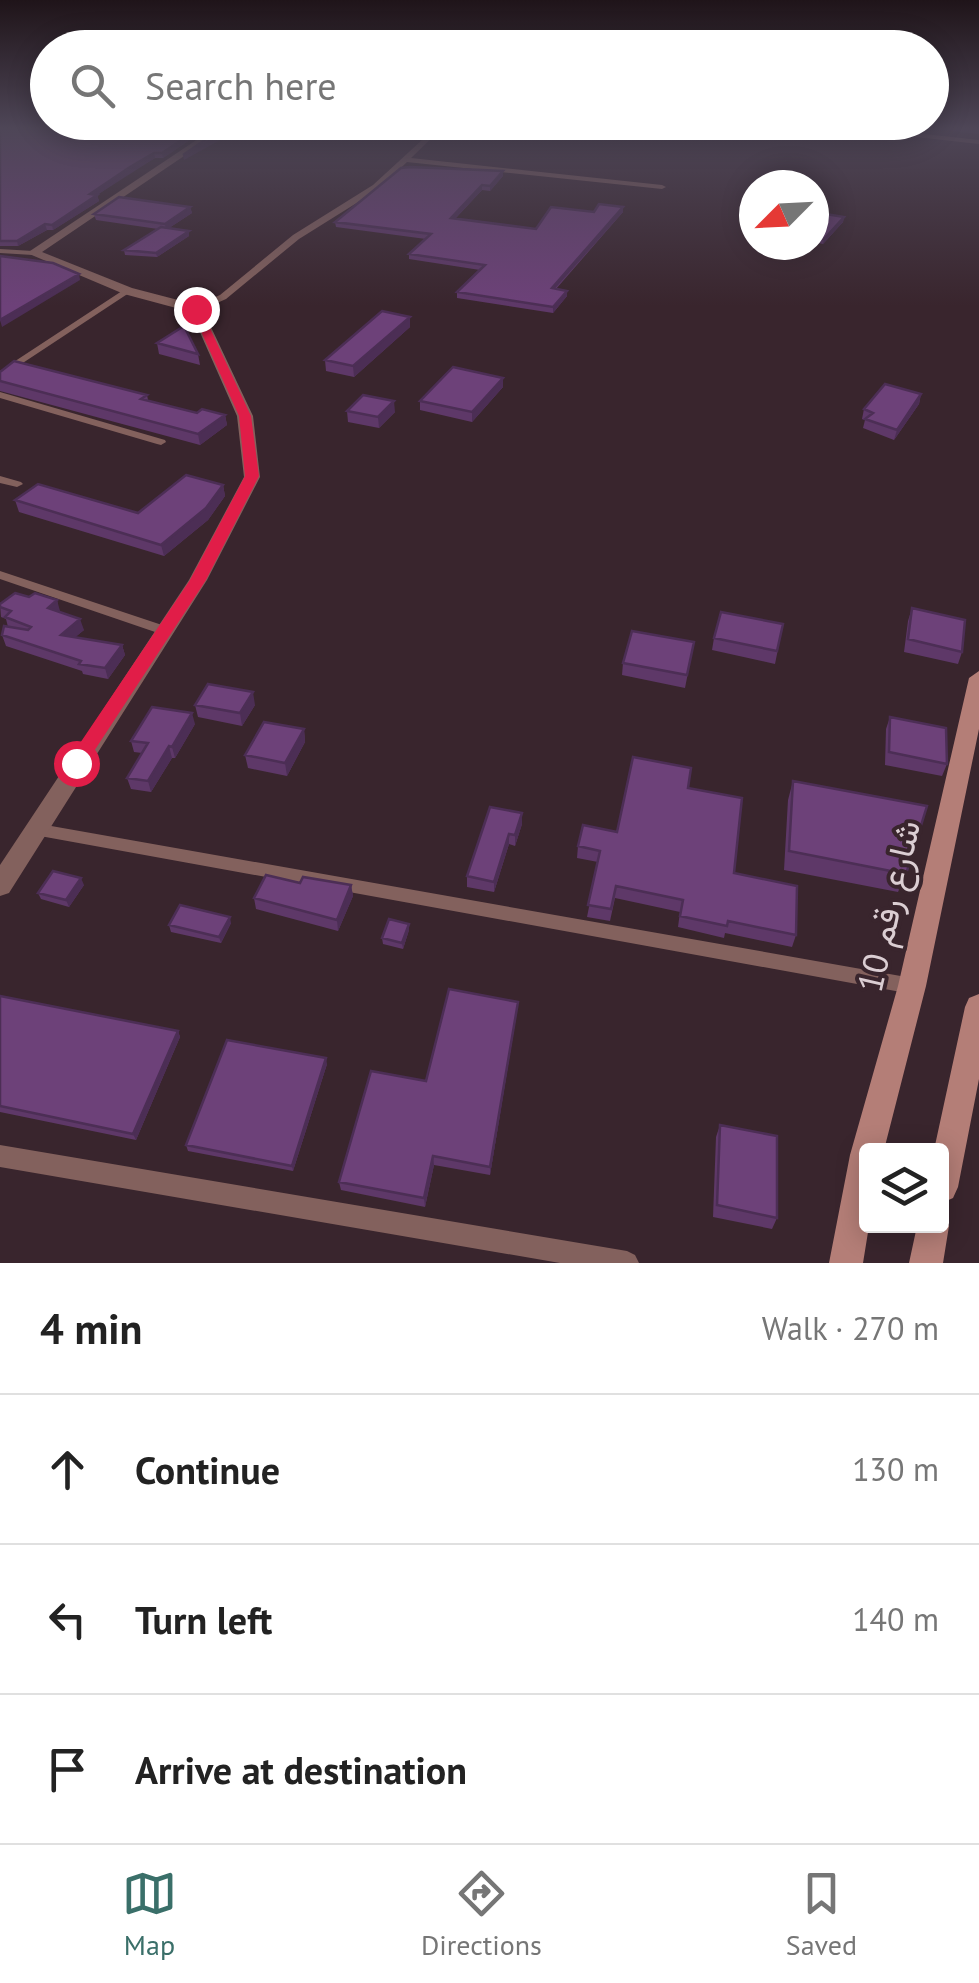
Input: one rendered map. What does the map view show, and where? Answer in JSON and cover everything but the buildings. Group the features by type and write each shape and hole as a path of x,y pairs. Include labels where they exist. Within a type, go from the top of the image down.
{"main road":[{"name":"شارع رقم 10","path":"870,1143 912,986 979,678"},
{"path":"949,1153 979,1007"},
{"name":"شارع رقم 10","path":"846,1263 859,1195"},
{"path":"926,1263 932,1233"}],"street":[{"path":"33,253 131,188"},
{"path":"0,886 40,830 76,763 198,580 252,476 245,416 196,309 128,291 33,253"}],"lane":[{"path":"196,309 223,297 296,238 375,188"},
{"path":"0,251 33,253"},
{"path":"0,376 128,291"},
{"path":"0,395 160,442"},
{"path":"0,480 18,484"},
{"path":"0,575 162,630"},
{"path":"40,830 912,986"},
{"path":"0,1156 628,1263"}],"route":[{"path":"76,763 198,580 252,476 245,416 196,309"}]}
